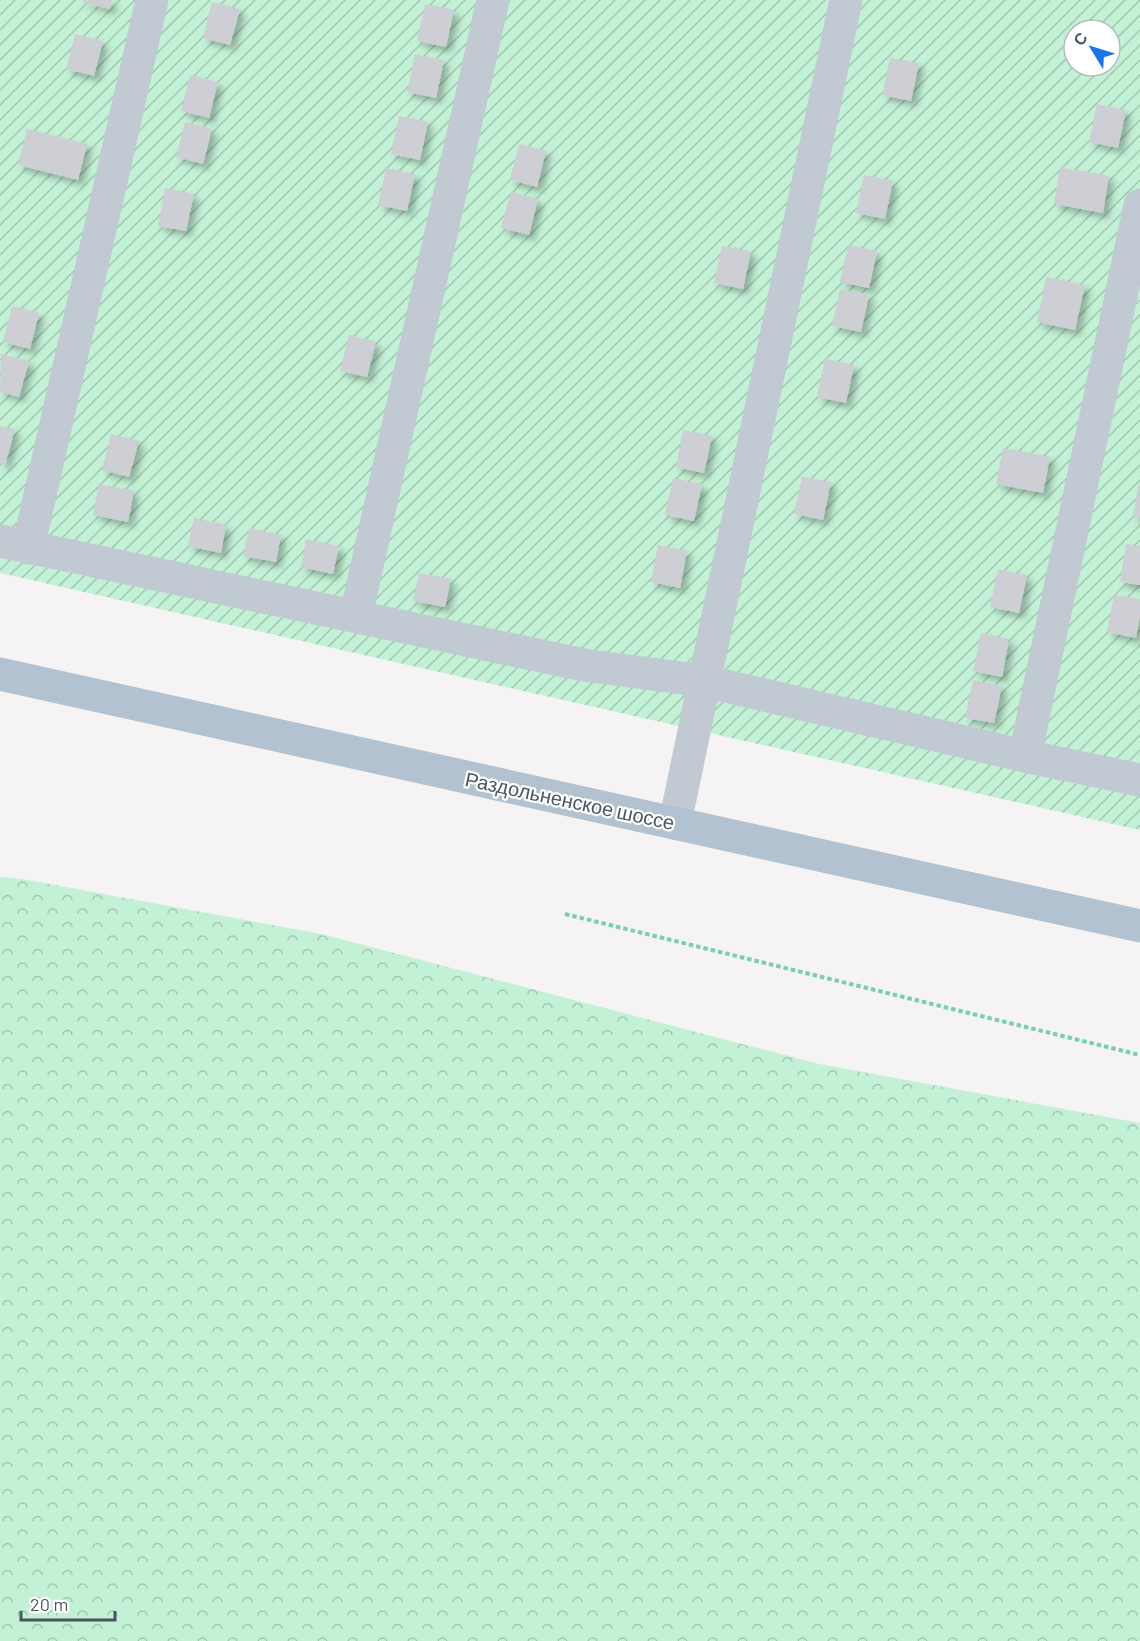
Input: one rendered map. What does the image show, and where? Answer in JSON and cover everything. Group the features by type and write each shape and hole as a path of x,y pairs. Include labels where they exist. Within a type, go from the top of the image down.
{"main road":[{"name":"Раздольненское шоссе","path":"0,674 1140,926"}],"lane":[{"path":"152,0 14,544 584,665 704,681 1025,756 1140,780"},
{"path":"356,615 494,0"},
{"path":"675,823 846,0"},
{"path":"1025,756 1140,205"}],"path":[{"path":"565,914 1140,1055"}],"green space":[{"path":"0,0 1140,0 1140,830 0,573"},
{"path":"0,877 22,879 321,934 819,1064 1140,1123 1140,1641 0,1641"}],"building":[{"path":"83,0 112,0 110,9 82,2"},
{"path":"212,2 240,9 230,45 203,38"},
{"path":"425,4 454,10 446,47 417,41"},
{"path":"75,34 103,41 94,76 66,69"},
{"path":"415,54 444,60 436,98 407,92"},
{"path":"890,58 919,63 911,101 882,95"},
{"path":"190,75 218,82 209,118 181,111"},
{"path":"1097,104 1126,110 1118,148 1089,142"},
{"path":"399,116 428,122 420,160 391,154"},
{"path":"185,122 212,129 203,164 176,157"},
{"path":"27,129 87,144 78,180 18,165"},
{"path":"519,144 546,151 537,187 510,180"},
{"path":"1060,167 1109,176 1103,213 1054,204"},
{"path":"386,168 415,174 407,211 378,205"},
{"path":"864,175 893,181 885,219 856,213"},
{"path":"165,188 194,194 186,231 158,226"},
{"path":"511,192 538,199 529,235 501,228"},
{"path":"848,245 877,251 869,288 840,282"},
{"path":"722,246 751,251 743,289 714,283"},
{"path":"1046,277 1085,285 1075,330 1037,322"},
{"path":"840,289 869,295 861,332 832,326"},
{"path":"12,306 39,313 30,349 3,342"},
{"path":"349,335 376,342 367,377 340,371"},
{"path":"1,354 29,361 19,397 0,392"},
{"path":"825,359 854,365 846,403 817,397"},
{"path":"0,426 15,429 5,465 0,463"},
{"path":"683,430 712,436 704,473 676,467"},
{"path":"111,434 139,441 129,477 102,470"},
{"path":"1003,448 1050,457 1043,493 996,484"},
{"path":"802,477 831,482 823,520 794,514"},
{"path":"673,478 702,484 694,521 665,515"},
{"path":"1140,482 1140,518 1133,517"},
{"path":"99,484 134,491 128,522 93,515"},
{"path":"194,518 226,525 221,553 188,546"},
{"path":"249,528 281,535 276,562 243,556"},
{"path":"306,539 339,546 333,574 301,567"},
{"path":"1126,544 1140,546 1140,585 1120,582"},
{"path":"658,545 687,551 680,588 651,582"},
{"path":"998,569 1027,575 1019,613 990,607"},
{"path":"419,573 451,579 445,607 413,601"},
{"path":"1114,595 1140,599 1136,638 1107,632"},
{"path":"981,633 1009,639 1002,677 973,671"},
{"path":"973,680 1002,686 994,723 965,718"}]}
